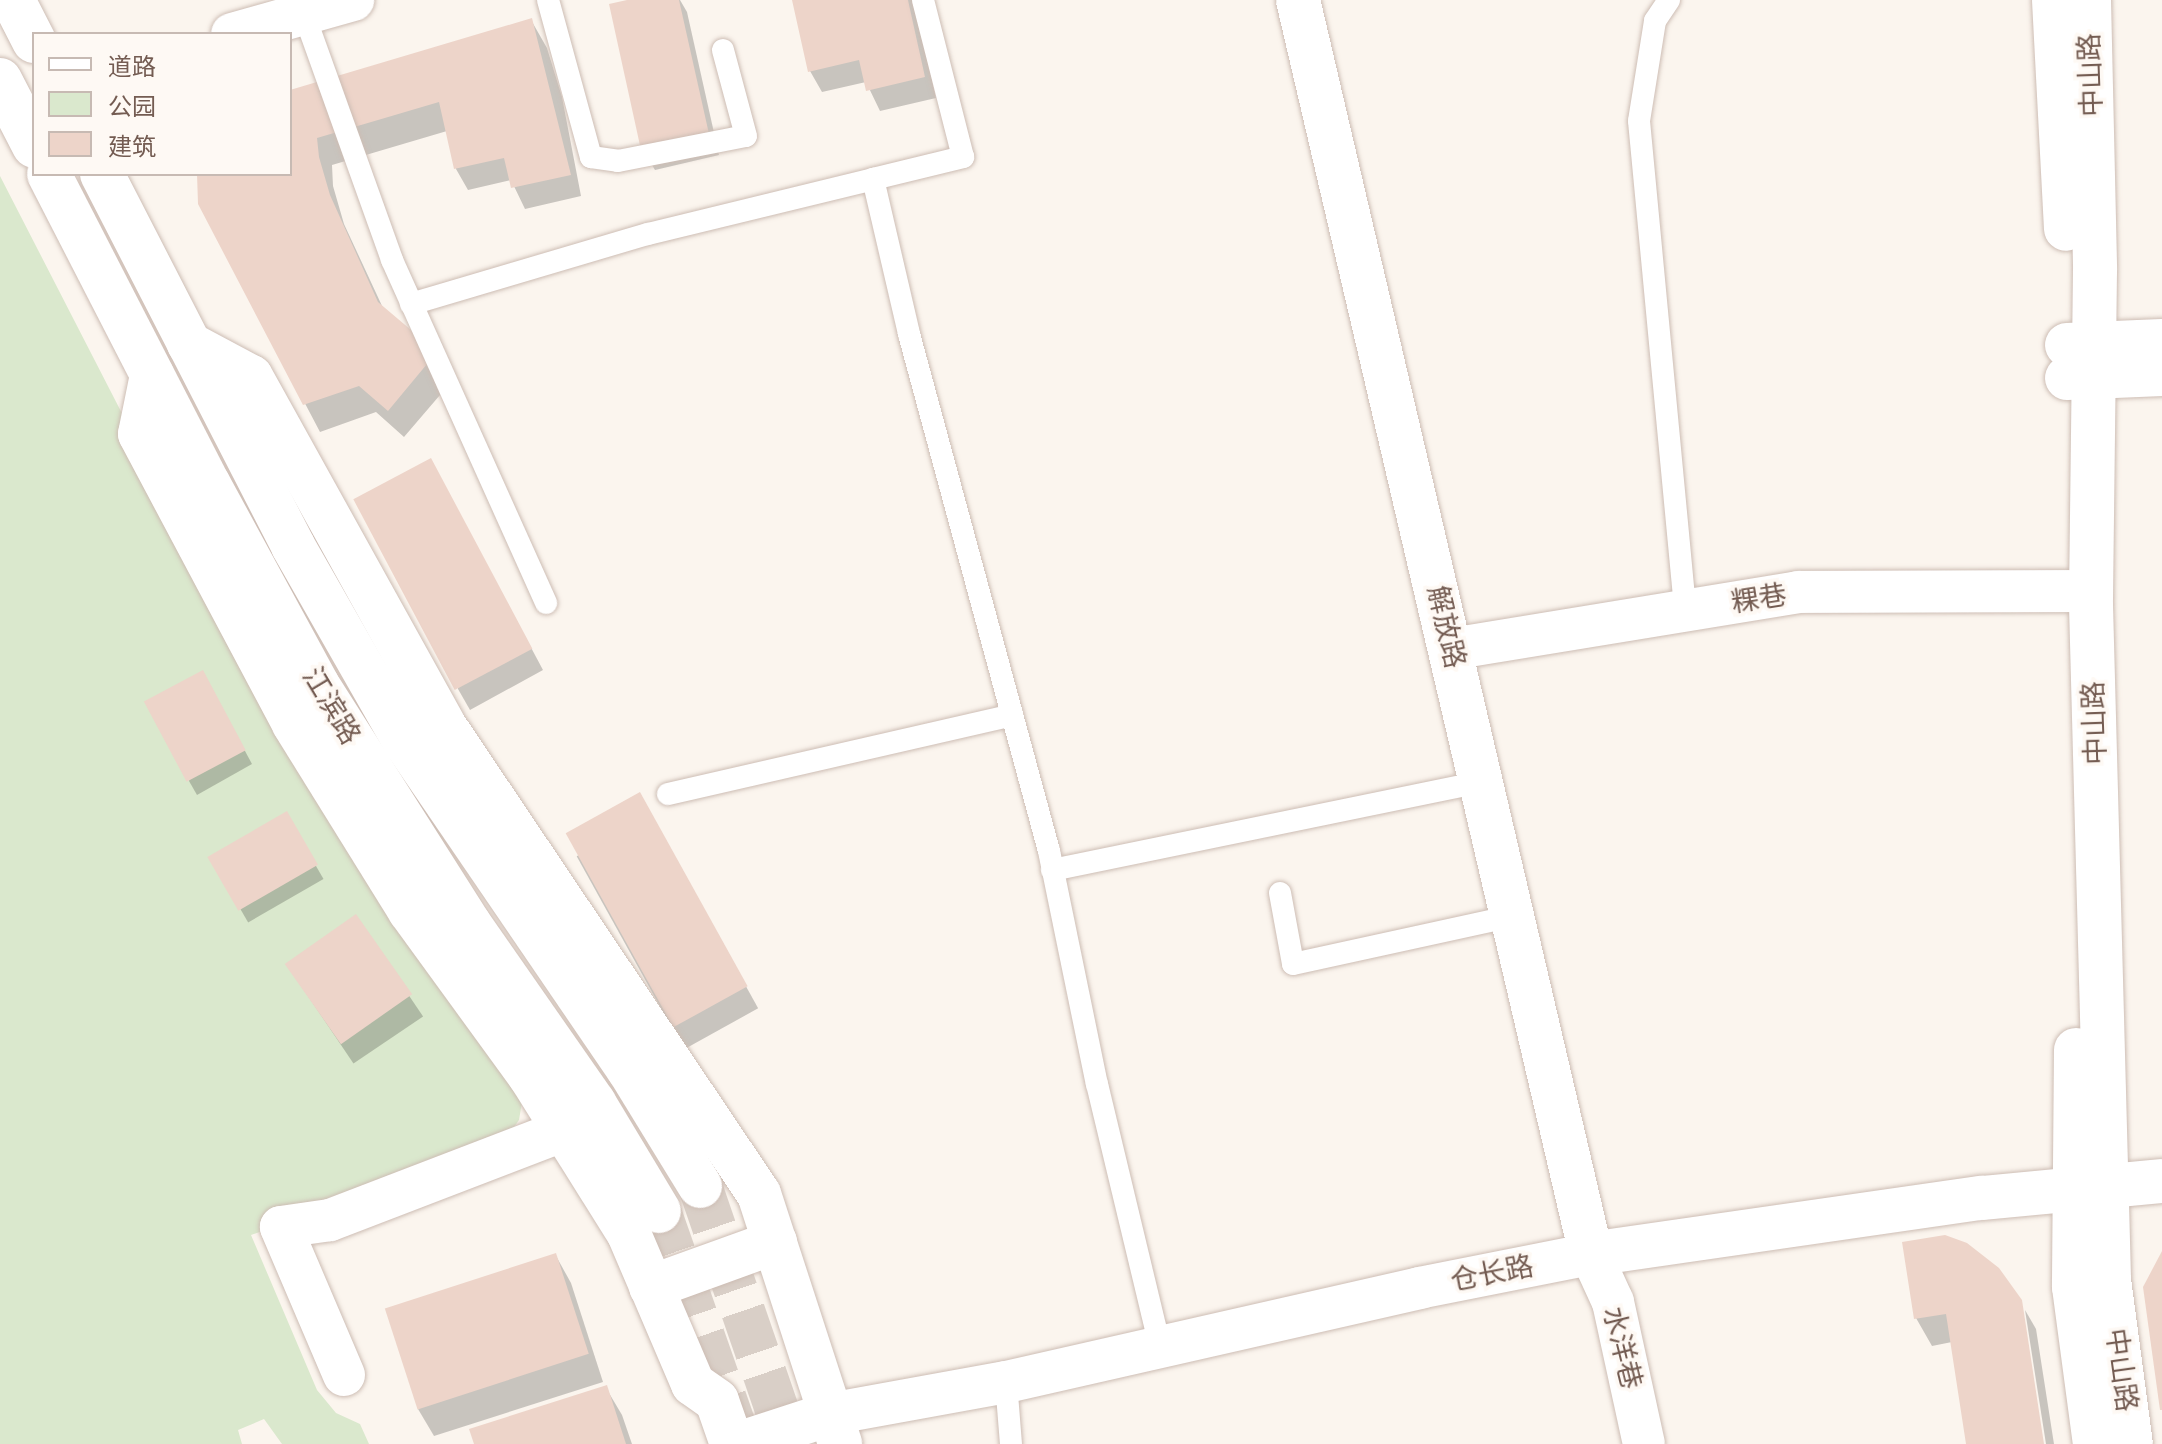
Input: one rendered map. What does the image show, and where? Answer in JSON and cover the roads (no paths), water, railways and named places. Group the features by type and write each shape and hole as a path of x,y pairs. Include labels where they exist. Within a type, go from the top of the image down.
{"main road":[{"path":"13,0 32,37"},
{"name":"解放路","path":"1298,0 1588,1242"},
{"name":"中山路","path":"2054,0 2068,268 2080,361 2091,605 2091,1175 2074,1287 2095,1444"},
{"name":"中山路","path":"2089,0 2080,361 2069,591 2091,1175 2131,1444"},
{"path":"14,89 32,140"},
{"name":"江滨路","path":"50,176 317,684 453,899 594,1103 659,1211"},
{"name":"江滨路","path":"103,176 293,546 405,742 629,1070 700,1186"},
{"path":"2080,361 2162,341"},
{"path":"152,375 140,434 294,724 410,911 530,1076 629,1234 693,1384 717,1401 735,1444 835,1429 759,1194 443,724 251,377 189,344"},
{"path":"2080,361 2162,374"},
{"name":"仓长路","path":"1588,1242 2091,1175 2162,1156"},
{"name":"仓长路","path":"2091,1175 2162,1181"},
{"path":"651,1287 775,1242"}],"street":[{"path":"239,32 353,0"},
{"name":"粿巷","path":"1451,649 1798,592 2069,591"},
{"path":"344,1375 281,1227 330,1220 564,1130"},
{"name":"仓长路","path":"835,1429 1006,1382 1419,1288 1588,1242"},
{"name":"水洋巷","path":"1588,1242 1613,1302 1644,1444"}],"lane":[{"path":"548,0 591,157 618,161 746,136 723,50"},
{"path":"411,304 648,234 963,157 923,0"},
{"path":"1669,0 1655,21 1639,121 1685,611"},
{"path":"304,14 392,260 546,603"},
{"path":"873,179 909,334 1052,870 1097,1084 1160,1346"},
{"path":"668,794 1012,715"},
{"path":"1052,870 1482,782"},
{"path":"1280,893 1293,964 1513,916"},
{"path":"1006,1382 1011,1444"}],"tunnel":[{"path":"700,1186 789,1444"},
{"path":"659,1211 736,1431"}]}
